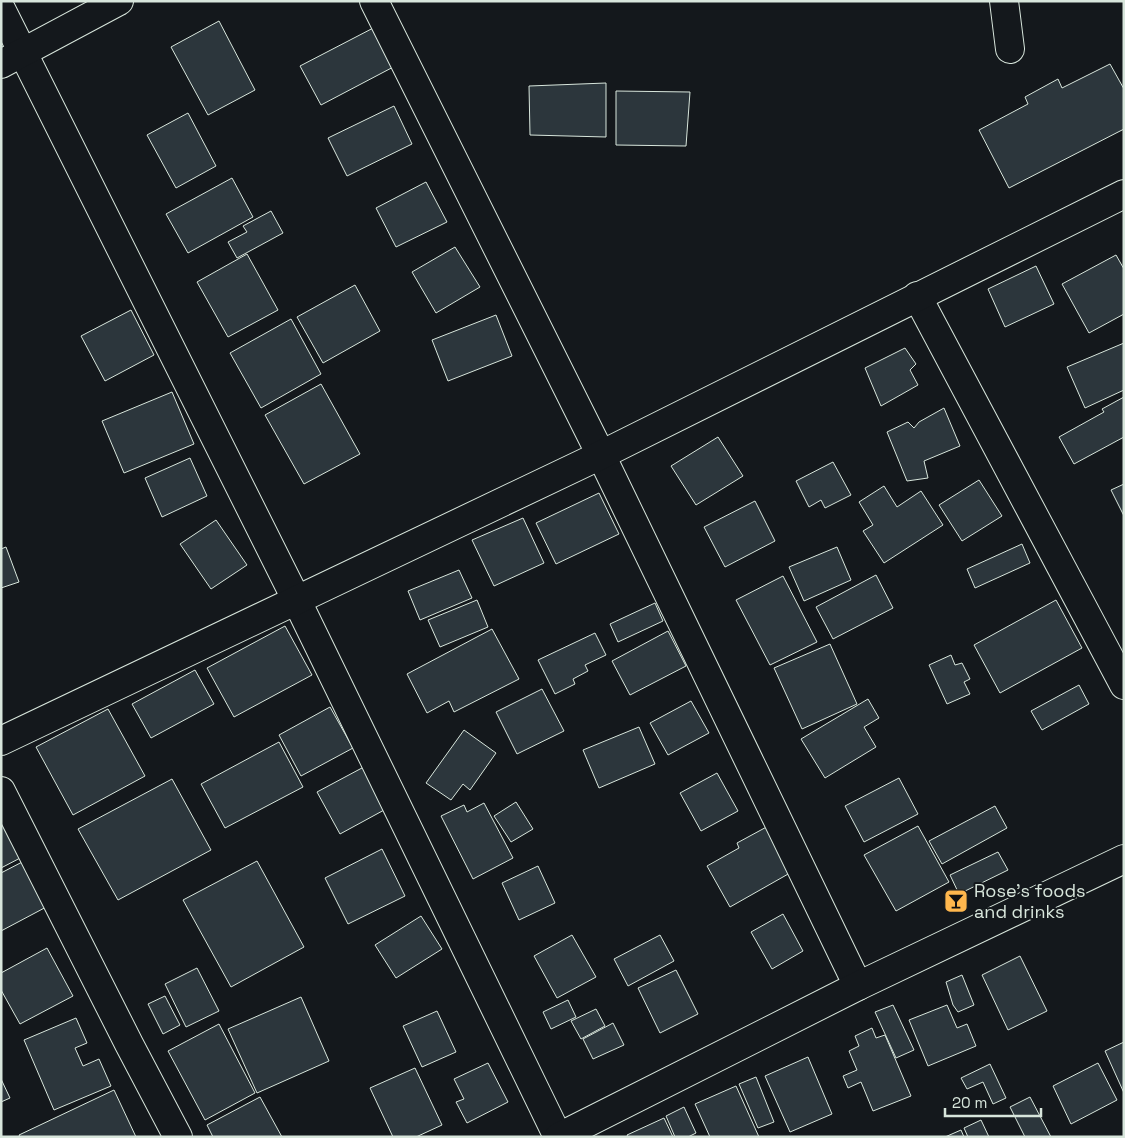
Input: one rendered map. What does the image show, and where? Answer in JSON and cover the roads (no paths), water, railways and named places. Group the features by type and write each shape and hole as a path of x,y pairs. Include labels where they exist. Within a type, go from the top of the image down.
{"street":[{"path":"12,59 119,1"},
{"path":"374,1 601,455 858,986"},
{"path":"1004,1 1010,49"},
{"path":"1,9 12,59 296,599 558,1137 858,986 1124,859"},
{"path":"1,741 601,455 1124,194"},
{"path":"917,296 1124,684"},
{"path":"1,791 178,1137"}],"place":[{"name":"Rose’s foods and drinks","path":"956,901"}]}
